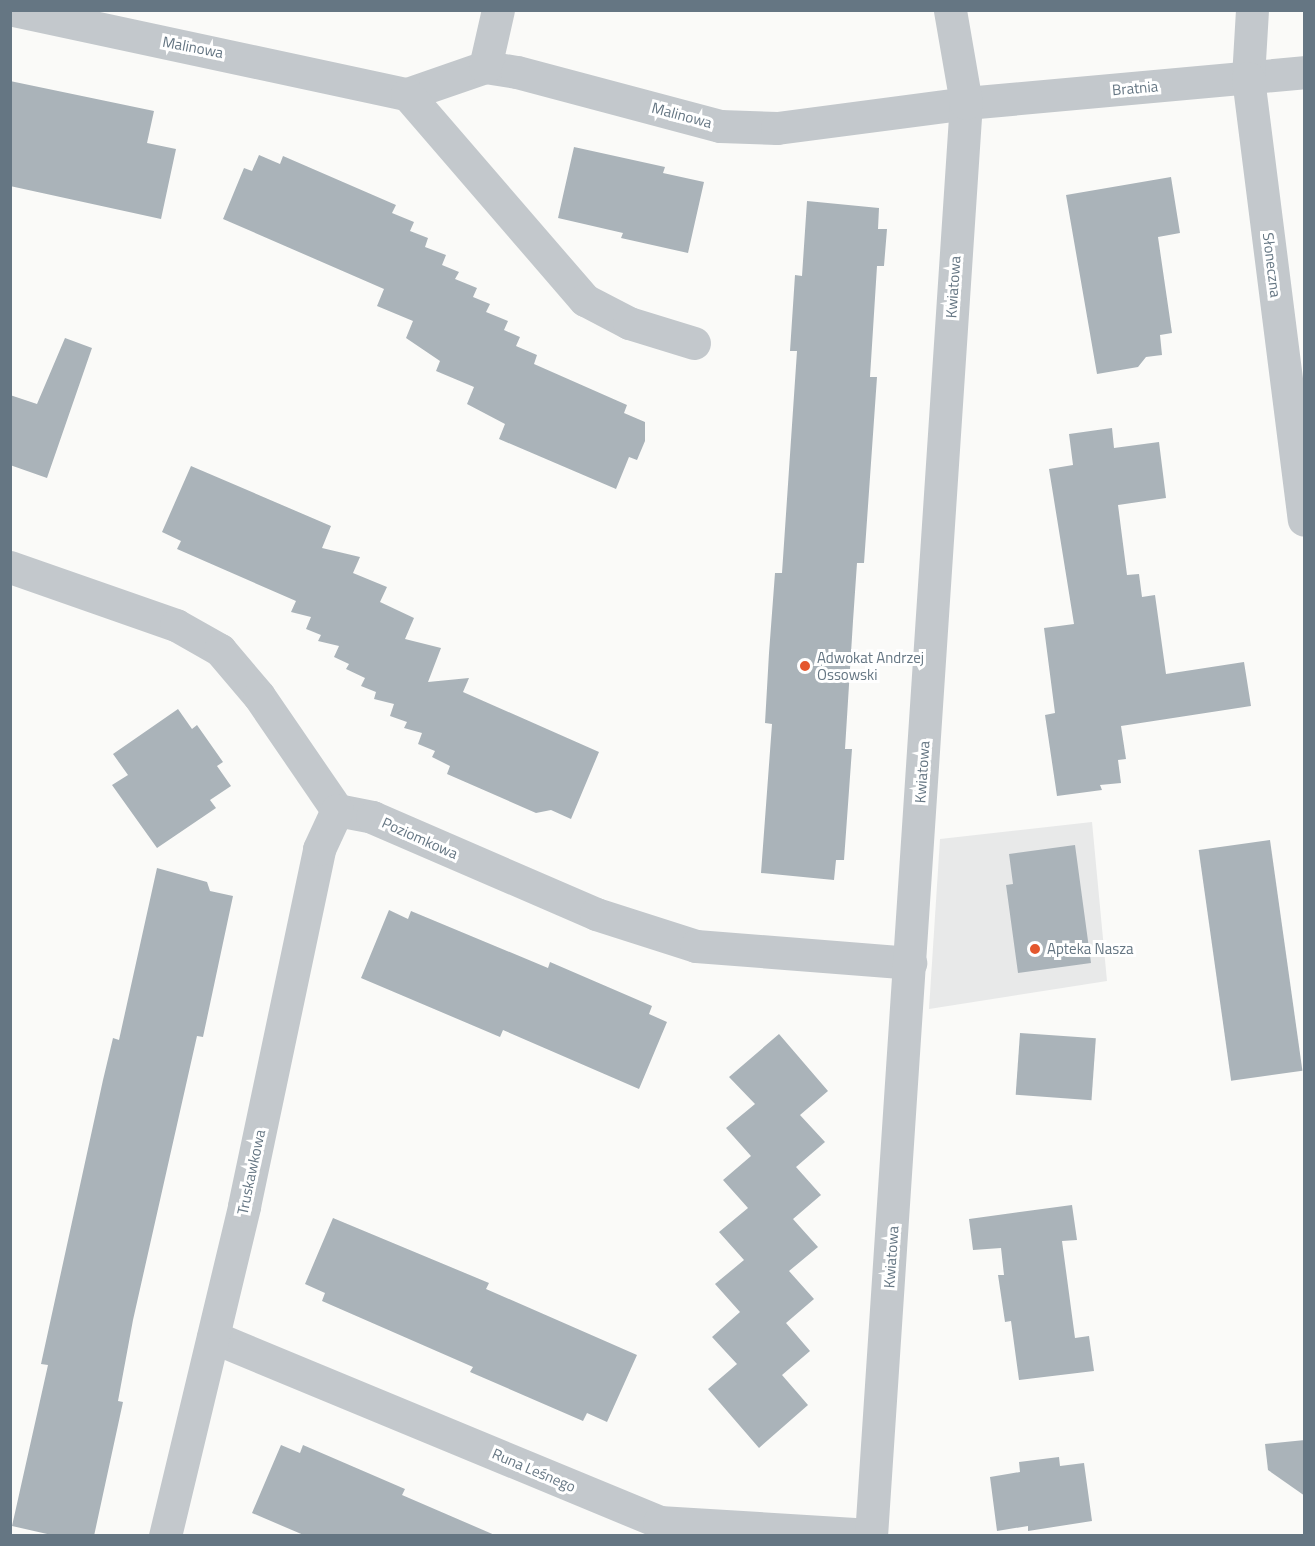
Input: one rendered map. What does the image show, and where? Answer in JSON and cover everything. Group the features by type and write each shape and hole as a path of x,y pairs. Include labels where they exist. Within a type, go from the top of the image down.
{"street":[{"name":"Malinowa","path":"14,10 407,94 485,67 518,72 720,126 777,128 966,103"},
{"path":"485,67 498,10"},
{"name":"Kwiatowa","path":"871,1535 966,103 950,10"},
{"name":"Słoneczna","path":"1252,10 1248,78 1305,519"},
{"name":"Bratnia","path":"966,103 1305,72"},
{"path":"407,94 585,300 629,323 694,343"},
{"path":"10,567 176,625 220,650 259,696 337,810"},
{"name":"Poziomkowa","path":"337,810 372,817 596,914 696,946 910,963"},
{"name":"Truskawkowa","path":"165,1536 244,1206 319,849 337,810"},
{"name":"Runa Leśnego","path":"213,1337 659,1522 871,1535"}],"shaded area":[{"path":"1092,822 1107,981 929,1009 940,839"}],"building":[{"path":"10,81 154,111 147,143 176,149 161,219 10,186"},
{"path":"574,147 665,167 663,173 704,182 688,253 621,238 623,233 558,218"},
{"path":"259,155 280,164 283,156 396,205 392,213 414,222 410,231 428,238 425,247 446,255 442,265 459,272 455,279 477,288 473,297 490,304 486,312 508,321 504,330 520,337 516,346 537,355 534,364 627,405 624,413 645,422 645,441 637,460 629,457 616,489 499,439 505,424 467,404 474,387 436,371 440,361 406,338 413,321 377,306 384,289 223,219 244,168 252,171"},
{"path":"1171,177 1180,233 1158,237 1172,333 1160,335 1162,355 1146,357 1138,367 1097,374 1066,195"},
{"path":"807,201 879,208 878,229 887,229 884,266 877,266 870,377 877,377 864,563 857,563 853,621 845,749 852,749 844,860 836,860 834,880 761,873 772,724 765,723 769,653 775,573 782,573 797,351 790,351 795,275 802,276"},
{"path":"65,338 92,348 47,478 10,465 10,395 37,404"},
{"path":"1112,428 1114,448 1159,442 1166,498 1118,505 1127,575 1139,574 1142,597 1155,595 1166,674 1244,662 1251,706 1121,726 1126,759 1118,760 1121,783 1100,785 1102,790 1057,796 1045,715 1055,713 1044,628 1074,624 1049,469 1073,465 1069,434"},
{"path":"191,466 331,526 322,548 360,557 353,573 387,587 380,602 414,618 405,639 441,648 428,682 469,678 463,692 599,752 571,819 551,810 536,813 447,774 450,766 432,757 435,751 418,744 422,733 404,728 407,722 390,716 394,704 374,699 376,692 361,686 365,678 346,669 349,664 334,657 339,646 318,641 321,635 306,629 311,617 291,612 296,601 177,549 181,541 162,532"},
{"path":"178,709 192,729 197,725 223,762 217,766 231,786 210,800 216,808 157,848 112,785 128,775 113,754"},
{"path":"1270,840 1302,1071 1231,1081 1199,850"},
{"path":"1075,845 1091,963 1018,973 1006,885 1013,884 1009,854"},
{"path":"157,868 207,882 210,891 233,896 203,1037 197,1036 133,1320 118,1401 123,1402 94,1536 56,1536 12,1526 48,1365 41,1364 103,1080 113,1038 119,1040"},
{"path":"389,910 408,919 411,911 548,968 550,962 652,1006 649,1014 667,1022 639,1089 503,1030 500,1037 361,978"},
{"path":"1020,1033 1096,1038 1091,1100 1016,1095"},
{"path":"779,1034 828,1091 800,1115 825,1142 796,1167 821,1195 793,1219 818,1247 789,1271 814,1299 786,1323 810,1351 782,1375 808,1405 759,1448 708,1389 737,1364 712,1337 740,1312 715,1284 744,1260 719,1232 748,1208 723,1180 751,1156 726,1128 755,1104 729,1077"},
{"path":"1072,1205 1077,1240 1062,1241 1075,1338 1089,1336 1094,1371 1019,1380 1011,1321 1005,1322 998,1275 1004,1275 1001,1248 973,1250 969,1219"},
{"path":"333,1218 489,1283 486,1289 637,1355 607,1422 587,1413 583,1421 470,1372 473,1367 322,1301 325,1293 305,1284"},
{"path":"1305,1440 1305,1496 1268,1470 1265,1444"},
{"path":"281,1445 300,1453 303,1445 405,1489 402,1495 497,1536 306,1536 252,1513"},
{"path":"1059,1457 1060,1466 1084,1463 1092,1521 1028,1531 1028,1526 997,1531 990,1477 1020,1472 1019,1462"}],"place":[{"name":"Adwokat Andrzej Ossowski","path":"805,666"},
{"name":"Apteka Nasza","path":"1035,949"}]}
